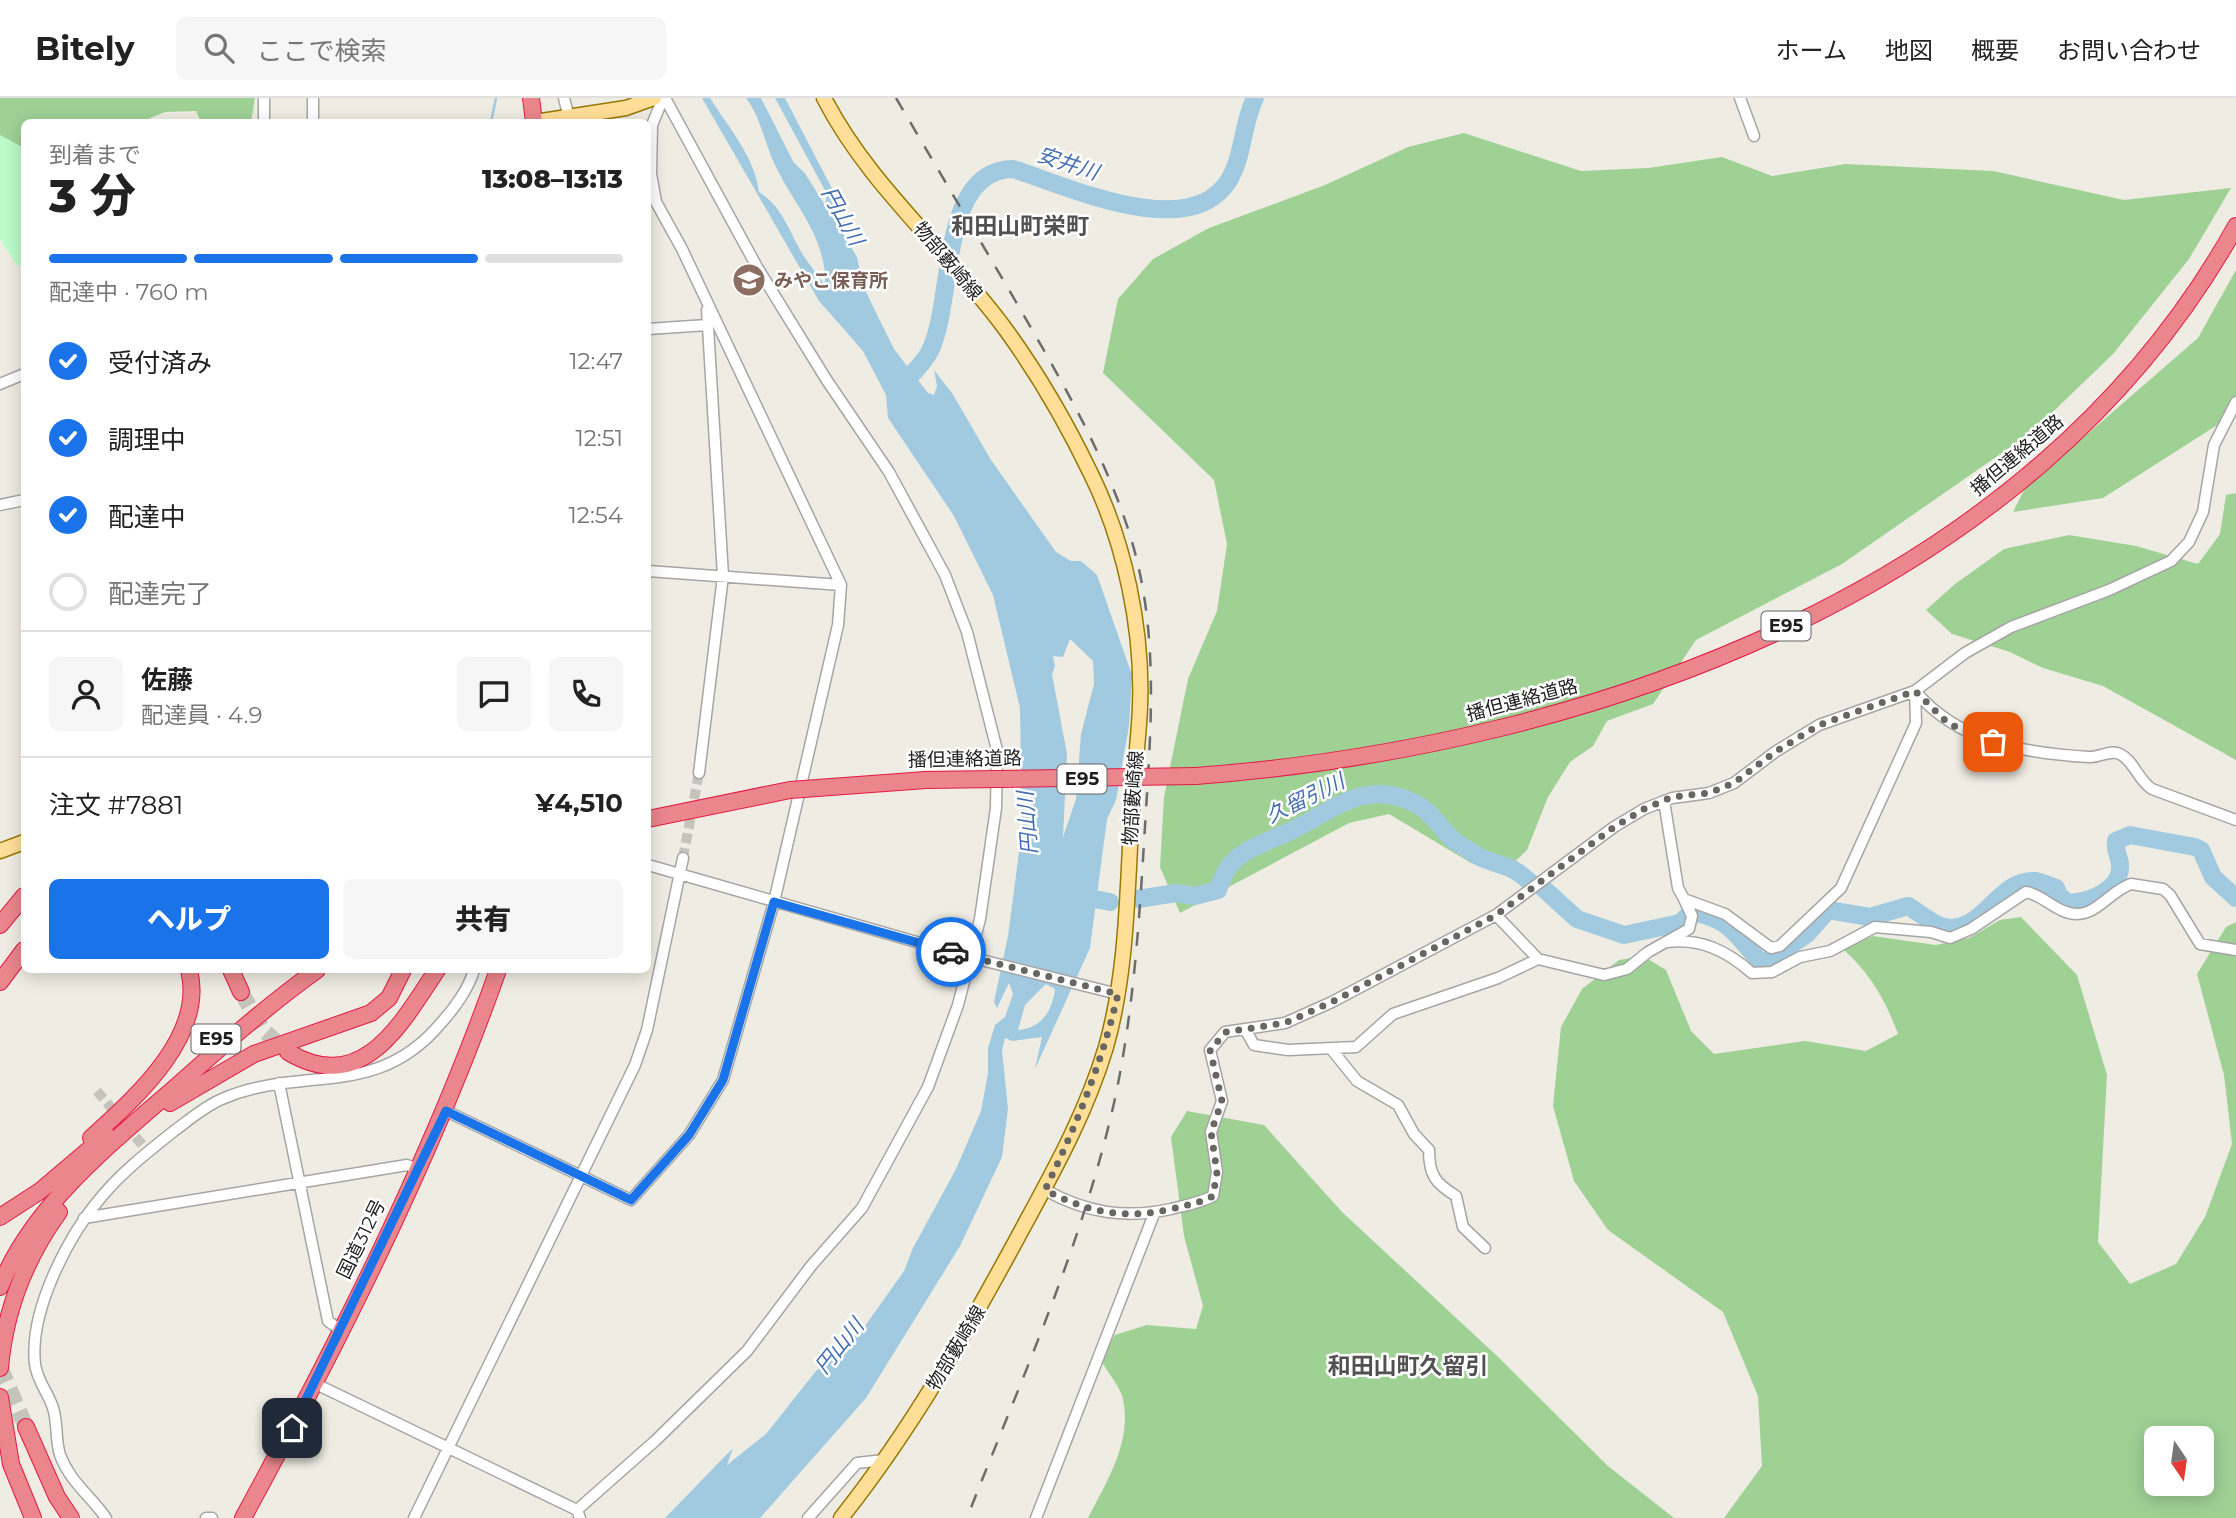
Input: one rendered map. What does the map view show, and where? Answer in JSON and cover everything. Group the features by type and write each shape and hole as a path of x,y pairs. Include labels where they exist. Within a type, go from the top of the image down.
{"highway":[{"path":"531,98 534,119"},
{"name":"播但連絡道路","path":"651,816 790,790 926,780 1196,776 1367,757 1541,719 1673,674 1842,599 1947,536 1997,502 2052,457 2102,408 2149,355 2190,302 2236,226"},
{"path":"651,826 745,797"},
{"path":"0,925 21,900"},
{"path":"0,982 21,954"},
{"path":"0,990 21,968"},
{"path":"0,1287 30,1232 98,1162 136,1115 151,1077 183,1029 192,994 189,973"},
{"path":"232,973 241,992"},
{"name":"E95","path":"136,1115 198,1054 305,973"},
{"name":"E95","path":"136,1115 313,973"},
{"path":"0,1206 38,1188 79,1154 136,1115 254,1054 371,1013 397,988 402,973"},
{"path":"288,1052 305,1061 327,1065 350,1062 370,1054 396,1031 435,973"},
{"name":"国道312号","path":"243,1518 316,1384 446,1111 497,973"},
{"path":"0,1216 136,1115"},
{"path":"0,1368 5,1326 17,1287 59,1203 136,1115"},
{"path":"0,1397 11,1464 33,1518"},
{"path":"58,1518 22,1430 71,1518"}],"main road":[{"path":"560,119 626,108 654,98"},
{"name":"物部藪崎線","path":"824,98 851,145 1005,329 1093,477 1111,525 1125,577 1138,642 1140,704 1118,994 1106,1047 1092,1087 1045,1190 948,1363 884,1460 841,1518"},
{"path":"0,851 21,843"}],"street":[{"path":"264,98 264,119"},
{"path":"313,98 313,119"},
{"path":"564,98 569,118"},
{"path":"446,1111 631,1200 689,1135 723,1080 774,902 838,625 841,585 656,202 651,174 652,125 664,98"},
{"path":"316,1384 579,1514 747,1351 811,1266 862,1208 928,1087 974,958 996,808 997,750 967,632 945,575 889,472 826,379 757,267 664,98"},
{"path":"1740,98 1754,136"},
{"path":"699,773 723,576 707,304"},
{"path":"651,329 707,325"},
{"path":"0,383 21,375"},
{"path":"1045,1190 1068,1202 1098,1212 1154,1214 1202,1202 1213,1196 1217,1172 1211,1132 1222,1101 1210,1050 1226,1032 1285,1023 1332,1002 1496,915 1614,827 1664,801 1709,793 1734,783 1775,752 1819,725 1915,691 1965,653 2011,627 2109,590 2171,561 2189,542 2203,512 2214,446 2236,402"},
{"path":"0,505 20,501"},
{"path":"651,571 841,585"},
{"path":"1915,691 1949,724 1978,737 2007,746 2092,757 2113,752 2120,754 2143,783 2152,789 2236,820"},
{"path":"1688,907 1725,914 1771,948 1780,946 1840,888 1916,723 1915,691"},
{"path":"1496,915 1538,959 1604,975 1627,969 1689,929 1688,907 1678,888 1664,801"},
{"path":"414,1518 635,1065 647,1030 683,858"},
{"path":"651,866 974,958 1118,994"},
{"path":"1667,942 1681,940 1708,945 1730,954 1752,972 1772,972 1800,957 1830,951 1875,927 1931,932 1950,938 1971,929 2026,892 2036,894 2066,912 2087,914 2131,884 2163,889 2170,895 2200,944 2236,950"},
{"path":"1246,1031 1254,1045 1288,1050 1356,1047 1393,1014 1498,978 1538,959"},
{"path":"106,1518 73,1482 64,1464 55,1432 53,1408 40,1382 35,1364 39,1320 47,1293 84,1219 104,1193 146,1150 220,1099 279,1083 336,1079 390,1066 432,1035 458,1001 472,973"},
{"path":"1332,1050 1357,1081 1398,1105 1406,1115 1415,1135 1430,1150 1430,1172 1439,1185 1456,1196 1463,1227 1485,1248"},
{"path":"279,1083 328,1321 340,1330"},
{"path":"84,1219 407,1165 418,1169"},
{"path":"1036,1518 1154,1214"},
{"path":"808,1518 857,1463 884,1460"},
{"path":"206,1518 212,1518"}],"green space":[{"path":"0,98 255,98 252,119 200,119 196,111 165,112 150,119 21,119 21,156 0,146"},
{"path":"1464,133 1581,171 1648,168 1722,157 1772,176 1846,164 1993,171 2124,200 2231,188 2189,259 2113,354 2032,432 1842,564 1696,640 1653,704 1607,721 1593,746 1570,762 1548,797 1527,850 1505,871 1471,863 1389,814 1349,823 1180,913 1160,867 1164,797 1188,679 1217,611 1227,544 1214,480 1103,373 1118,299 1153,259 1209,228 1325,185 1408,147"},
{"path":"0,135 21,146 21,266 16,264 0,239"},
{"path":"2236,270 2236,413 2103,498 2013,512 2025,488 2198,338"},
{"path":"2236,493 2236,760 2103,686 2043,668 2010,652 1952,634 1926,610 1955,584 2004,549 2069,535 2136,546 2198,564 2220,534 2226,495"},
{"path":"2021,917 2077,975 2107,1075 2098,1242 2130,1284 2176,1264 2205,1217 2232,1144 2224,1075 2197,974 2226,927 2236,922 2236,1518 1724,1518 1762,1466 1758,1396 1723,1312 1608,1230 1574,1181 1553,1106 1561,1027 1582,989 1619,960 1643,956 1666,970 1691,1031 1714,1054 1805,1041 1866,1051 1898,1034 1876,987 1842,948 1873,936 1936,945 1969,938 2000,920"},
{"path":"1187,1111 1264,1125 1342,1212 1496,1355 1608,1466 1674,1518 1088,1518 1116,1461 1124,1431 1123,1399 1101,1361 1115,1335 1147,1325 1196,1329 1203,1306 1184,1236 1171,1137"}],"water":[{"name":"円山川","path":"702,98 710,98 732,131 752,167 759,192 777,209 803,255 825,285 821,251 815,236 774,163 759,122 746,98 761,98 794,163 804,172 825,205 827,194 775,98 785,98 841,206 835,220 857,257 863,286 894,349 928,393 934,395 937,386 934,370 952,393 991,460 1056,552 1071,561 1081,561 1097,575 1132,675 1129,726 1116,800 1107,819 1090,948 1035,1069 1042,1037 1012,1041 1005,1038 1002,1050 1008,1109 1002,1157 960,1246 866,1398 760,1518 665,1518 733,1448 727,1465 766,1434 816,1371 865,1326 904,1271 913,1248 956,1169 981,1111 988,1073 988,1048 995,1025 1005,1017 1013,994 1009,983 997,1008 994,1002 1008,936 1022,829 1020,708 993,595 954,516 888,418 886,395 863,351 819,301","holes":["1070,639 1093,661 1094,684 1081,734 1076,799 1063,837 1067,754 1052,674 1055,666 1053,656 1063,657","1046,984 1055,989 1048,1011 1033,1026 1018,1030 1025,1005"]}],"waterway":[{"path":"492,119 496,98"},
{"name":"安井川","path":"903,385 930,351 938,329 960,214 972,191 989,175 1013,169 1127,205 1158,209 1186,208 1211,199 1229,180 1238,160 1255,98"},
{"name":"久留引川","path":"1138,899 1176,893 1195,896 1218,890 1228,868 1252,848 1348,801 1380,794 1398,797 1418,805 1456,842 1480,857 1512,869 1530,882"},
{"name":"久留引川","path":"1543,888 1577,919 1624,935 1680,923 1691,912 1704,915 1731,929 1760,961 1765,962 1807,934 1828,910 1870,917 1908,906 1941,926 1955,928 1978,917 1999,897 2022,883 2035,881 2056,888 2059,896 2067,902 2092,898 2114,883 2120,868 2116,841 2130,835 2201,850 2213,877 2236,898"},
{"name":"久留引川","path":"1074,895 1110,902"}],"tunnel":[{"path":"683,858 699,773"},
{"path":"241,992 263,1030 288,1052"},
{"path":"97,1091 145,1148"},
{"path":"0,1367 26,1427"}],"railway":[{"path":"896,98 1050,362 1107,473 1119,502 1138,566 1145,600 1151,670 1150,739 1139,920 1132,994 1114,1103 1101,1156 1067,1261 967,1518"}],"way so far":[{"path":"951,952 1118,994 1106,1047 1092,1087 1072,1136 1045,1190 1068,1202 1098,1212 1120,1215 1154,1214 1202,1202 1213,1196 1217,1172 1211,1132 1222,1101 1210,1050 1226,1032 1285,1023 1422,956 1496,915 1614,827 1644,809 1672,797 1709,793 1734,783 1798,736 1854,710 1915,691 1949,724 1993,742"}],"place":[{"name":"みやこ保育所","path":"749,280"}],"district":[{"name":"和田山町栄町","path":"1020,226"},
{"name":"和田山町久留引","path":"1408,1366"}],"route":[{"path":"292,1428 316,1384 446,1111 631,1200 689,1135 723,1080 774,902 951,952"}]}
